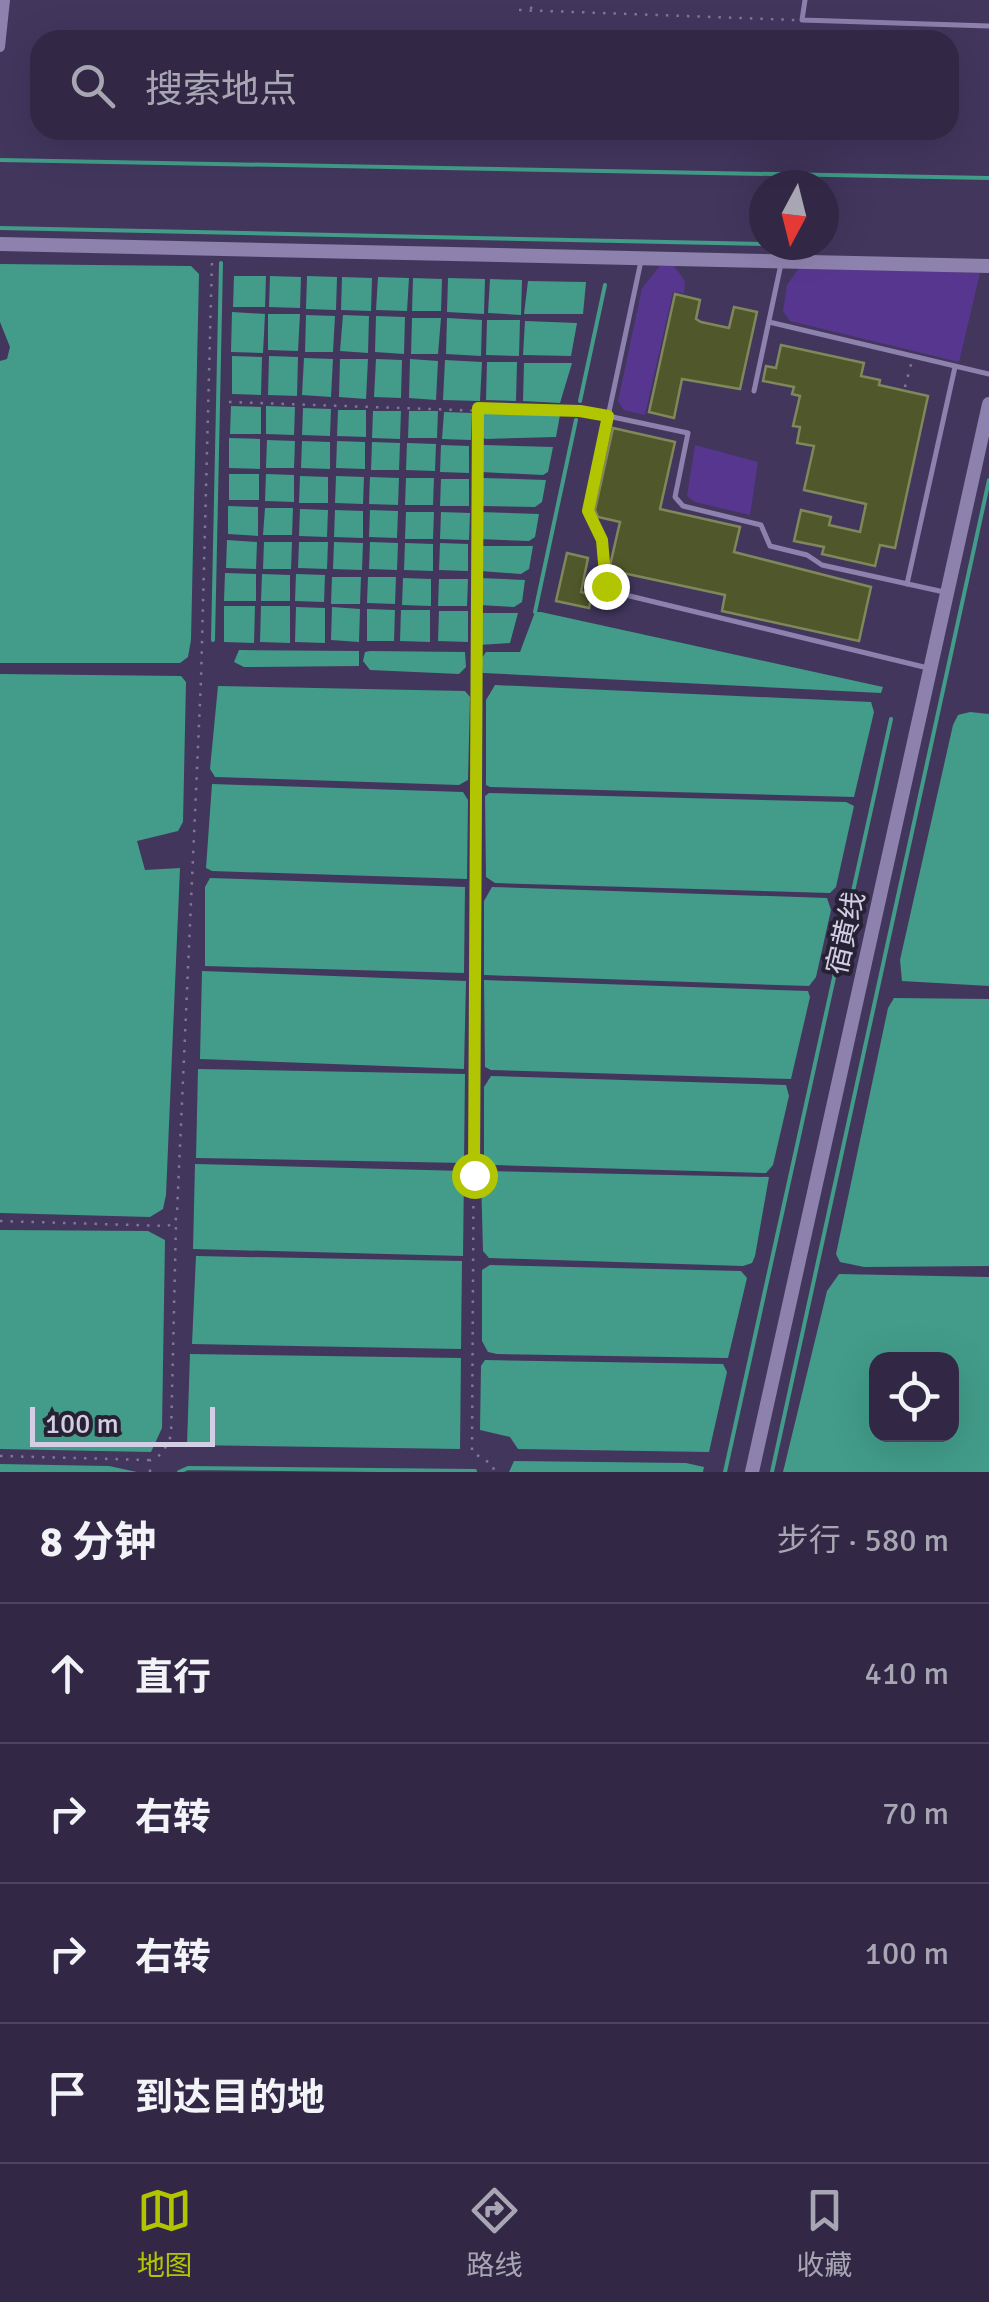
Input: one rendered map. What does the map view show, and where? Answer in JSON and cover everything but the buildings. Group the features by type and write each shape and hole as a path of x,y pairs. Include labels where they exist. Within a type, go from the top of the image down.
{"main road":[{"path":"0,244 989,266"},
{"name":"宿黄线","path":"752,1472 989,404"}],"street":[{"path":"0,47 5,0"}],"lane":[{"path":"805,0 802,20 989,26"},
{"path":"641,258 588,511 602,540 602,568 609,591 930,669"},
{"path":"754,390 782,262"},
{"path":"769,322 989,374"},
{"path":"907,584 956,366"},
{"path":"608,416 688,433 675,497 683,506 761,525 770,546 807,555 822,565 947,593"}],"path":[{"path":"531,10 532,0"},
{"path":"519,10 802,20"},
{"path":"0,1456 150,1460 162,1454 171,1436 179,1230 175,1223 202,621 212,249"},
{"path":"905,387 912,356"},
{"path":"228,402 580,411 608,416"},
{"path":"478,408 472,1452 493,1465 494,1472"},
{"path":"0,1221 175,1223"},
{"path":"150,1460 150,1472"}],"shaded area":[{"path":"0,264 191,266 199,274 191,640 188,657 180,663 0,663 0,361 7,359 10,347 0,322"},
{"path":"660,266 674,266 685,281 684,293 673,292 645,415 624,410 618,401 642,288"},
{"path":"799,268 980,273 959,362 790,321 783,311 787,285"},
{"path":"234,276 266,276 265,307 233,307"},
{"path":"270,276 301,277 300,308 269,307"},
{"path":"307,276 337,277 336,310 306,309"},
{"path":"342,277 372,278 371,311 341,310"},
{"path":"378,277 409,278 407,311 376,310"},
{"path":"413,278 442,279 441,311 412,311"},
{"path":"448,278 485,279 484,314 447,312"},
{"path":"490,279 522,280 521,315 488,313"},
{"path":"528,281 586,282 583,314 524,314"},
{"path":"232,312 265,314 263,353 231,352"},
{"path":"268,314 300,314 298,351 268,350"},
{"path":"306,315 335,316 333,352 305,352"},
{"path":"343,315 369,316 368,353 340,351"},
{"path":"376,316 405,317 404,354 375,352"},
{"path":"412,318 441,318 438,354 411,354"},
{"path":"447,318 482,320 481,356 446,354"},
{"path":"487,320 520,320 519,356 486,355"},
{"path":"525,321 577,323 571,356 523,355"},
{"path":"232,356 262,357 261,395 232,394"},
{"path":"269,356 298,357 297,396 268,395"},
{"path":"304,358 333,359 331,397 302,395"},
{"path":"340,359 368,359 366,399 339,397"},
{"path":"376,359 402,360 401,398 374,397"},
{"path":"410,359 438,361 436,400 409,398"},
{"path":"445,360 482,362 480,401 443,400"},
{"path":"487,362 517,362 516,401 486,400"},
{"path":"524,363 572,363 560,403 523,401"},
{"path":"231,406 261,407 261,434 230,434"},
{"path":"266,406 295,407 294,435 266,434"},
{"path":"303,408 331,409 330,436 302,435"},
{"path":"338,410 366,410 366,437 337,436"},
{"path":"373,411 401,411 400,439 372,438"},
{"path":"409,411 438,411 437,438 408,438"},
{"path":"444,412 472,413 471,440 442,439"},
{"path":"484,412 560,415 556,437 486,439 481,437"},
{"path":"229,438 260,439 260,469 229,468"},
{"path":"267,440 295,441 294,468 266,468"},
{"path":"302,441 330,442 330,469 301,468"},
{"path":"337,441 365,442 365,469 336,468"},
{"path":"372,442 400,443 399,470 371,470"},
{"path":"407,443 436,444 435,471 406,470"},
{"path":"441,445 469,446 469,473 440,472"},
{"path":"695,445 758,462 750,515 695,502 687,496"},
{"path":"481,446 553,447 548,472 543,475 481,472"},
{"path":"229,474 259,474 259,500 229,500"},
{"path":"266,474 294,475 294,502 265,501"},
{"path":"300,476 328,477 328,503 299,503"},
{"path":"336,476 364,477 363,504 335,503"},
{"path":"370,477 399,478 398,505 369,504"},
{"path":"406,478 434,478 433,505 405,505"},
{"path":"483,478 546,480 542,502 535,507 482,506"},
{"path":"441,479 469,479 469,506 440,506"},
{"path":"228,506 258,507 258,536 228,534"},
{"path":"265,508 293,508 292,535 263,535"},
{"path":"300,509 328,510 327,537 299,536"},
{"path":"335,510 363,511 363,538 334,537"},
{"path":"370,510 398,511 397,538 369,537"},
{"path":"406,512 434,512 433,539 405,539"},
{"path":"441,512 470,513 469,540 440,539"},
{"path":"480,512 539,514 535,537 529,541 478,539"},
{"path":"227,540 257,542 256,569 226,568"},
{"path":"264,542 292,542 291,569 263,569"},
{"path":"299,542 328,542 327,569 298,568"},
{"path":"334,542 363,543 362,570 333,569"},
{"path":"370,542 398,543 397,570 369,569"},
{"path":"405,543 433,544 433,571 404,570"},
{"path":"440,543 468,544 468,571 439,570"},
{"path":"479,546 533,546 529,569 521,574 480,571"},
{"path":"225,573 256,574 256,601 224,601"},
{"path":"262,574 290,575 290,601 261,601"},
{"path":"296,574 325,575 324,602 295,601"},
{"path":"332,577 361,577 360,604 331,604"},
{"path":"368,577 396,577 395,604 367,603"},
{"path":"403,578 431,579 431,606 402,605"},
{"path":"479,578 525,580 522,602 514,607 479,605"},
{"path":"439,579 468,579 467,606 438,606"},
{"path":"224,606 255,606 254,643 224,642"},
{"path":"261,606 290,606 290,643 260,642"},
{"path":"296,607 325,608 325,643 295,642"},
{"path":"332,607 360,609 359,642 331,640"},
{"path":"367,609 395,610 394,641 367,641"},
{"path":"401,610 430,610 430,642 400,641"},
{"path":"439,611 468,611 468,642 438,641"},
{"path":"535,612 883,687 881,693 483,673 479,662 486,652 520,652"},
{"path":"480,613 518,613 510,643 479,645"},
{"path":"239,650 359,651 359,666 244,667 234,662"},
{"path":"365,652 465,652 466,667 459,674 370,670 363,661"},
{"path":"0,674 181,676 186,682 183,822 178,831 137,841 145,870 180,868 166,1195 163,1209 150,1217 0,1213"},
{"path":"495,685 871,702 874,712 854,797 490,787 486,785 486,700"},
{"path":"218,686 465,691 470,697 468,780 459,785 215,777 210,769"},
{"path":"989,714 989,986 902,981 900,960 953,725 958,715"},
{"path":"212,784 463,792 468,800 467,879 212,871 206,868"},
{"path":"489,793 846,802 854,806 836,887 830,893 495,883 486,877 485,796"},
{"path":"210,878 465,887 464,973 205,966 205,887"},
{"path":"492,887 827,898 831,910 816,977 809,986 484,975 484,901"},
{"path":"202,971 466,981 464,1069 200,1059"},
{"path":"484,980 808,991 810,997 791,1079 491,1070 485,1067"},
{"path":"894,998 989,999 989,1266 864,1267 840,1262 836,1254 888,1008"},
{"path":"198,1069 465,1074 464,1163 196,1158"},
{"path":"491,1076 786,1085 789,1096 773,1165 766,1173 494,1165 484,1162 484,1087"},
{"path":"195,1164 464,1171 463,1256 193,1249"},
{"path":"486,1171 769,1177 755,1256 752,1263 743,1266 489,1258 483,1251 481,1177"},
{"path":"0,1230 148,1231 165,1240 162,1428 151,1452 0,1449"},
{"path":"196,1256 462,1261 461,1349 192,1344"},
{"path":"490,1265 741,1271 747,1278 728,1358 497,1354 488,1352 482,1341 482,1270"},
{"path":"839,1274 989,1277 989,1472 783,1472 827,1291"},
{"path":"190,1354 461,1358 460,1449 187,1445"},
{"path":"485,1360 723,1364 727,1372 709,1452 518,1449 510,1437 480,1430 481,1366"},
{"path":"514,1461 686,1463 704,1467 703,1472 509,1472"},
{"path":"0,1464 109,1466 137,1472 0,1472"}],"waterway":[{"path":"0,160 989,178"},
{"path":"0,228 749,244"},
{"path":"213,640 221,263"},
{"path":"580,401 605,285"},
{"path":"535,612 576,420"},
{"path":"772,1472 989,480"},
{"path":"725,1472 891,719"},
{"path":"179,1472 188,1468 475,1471"}],"route":[{"path":"474,1175 478,408 580,411 608,416 588,511 589,520 602,540 606,586"}]}
